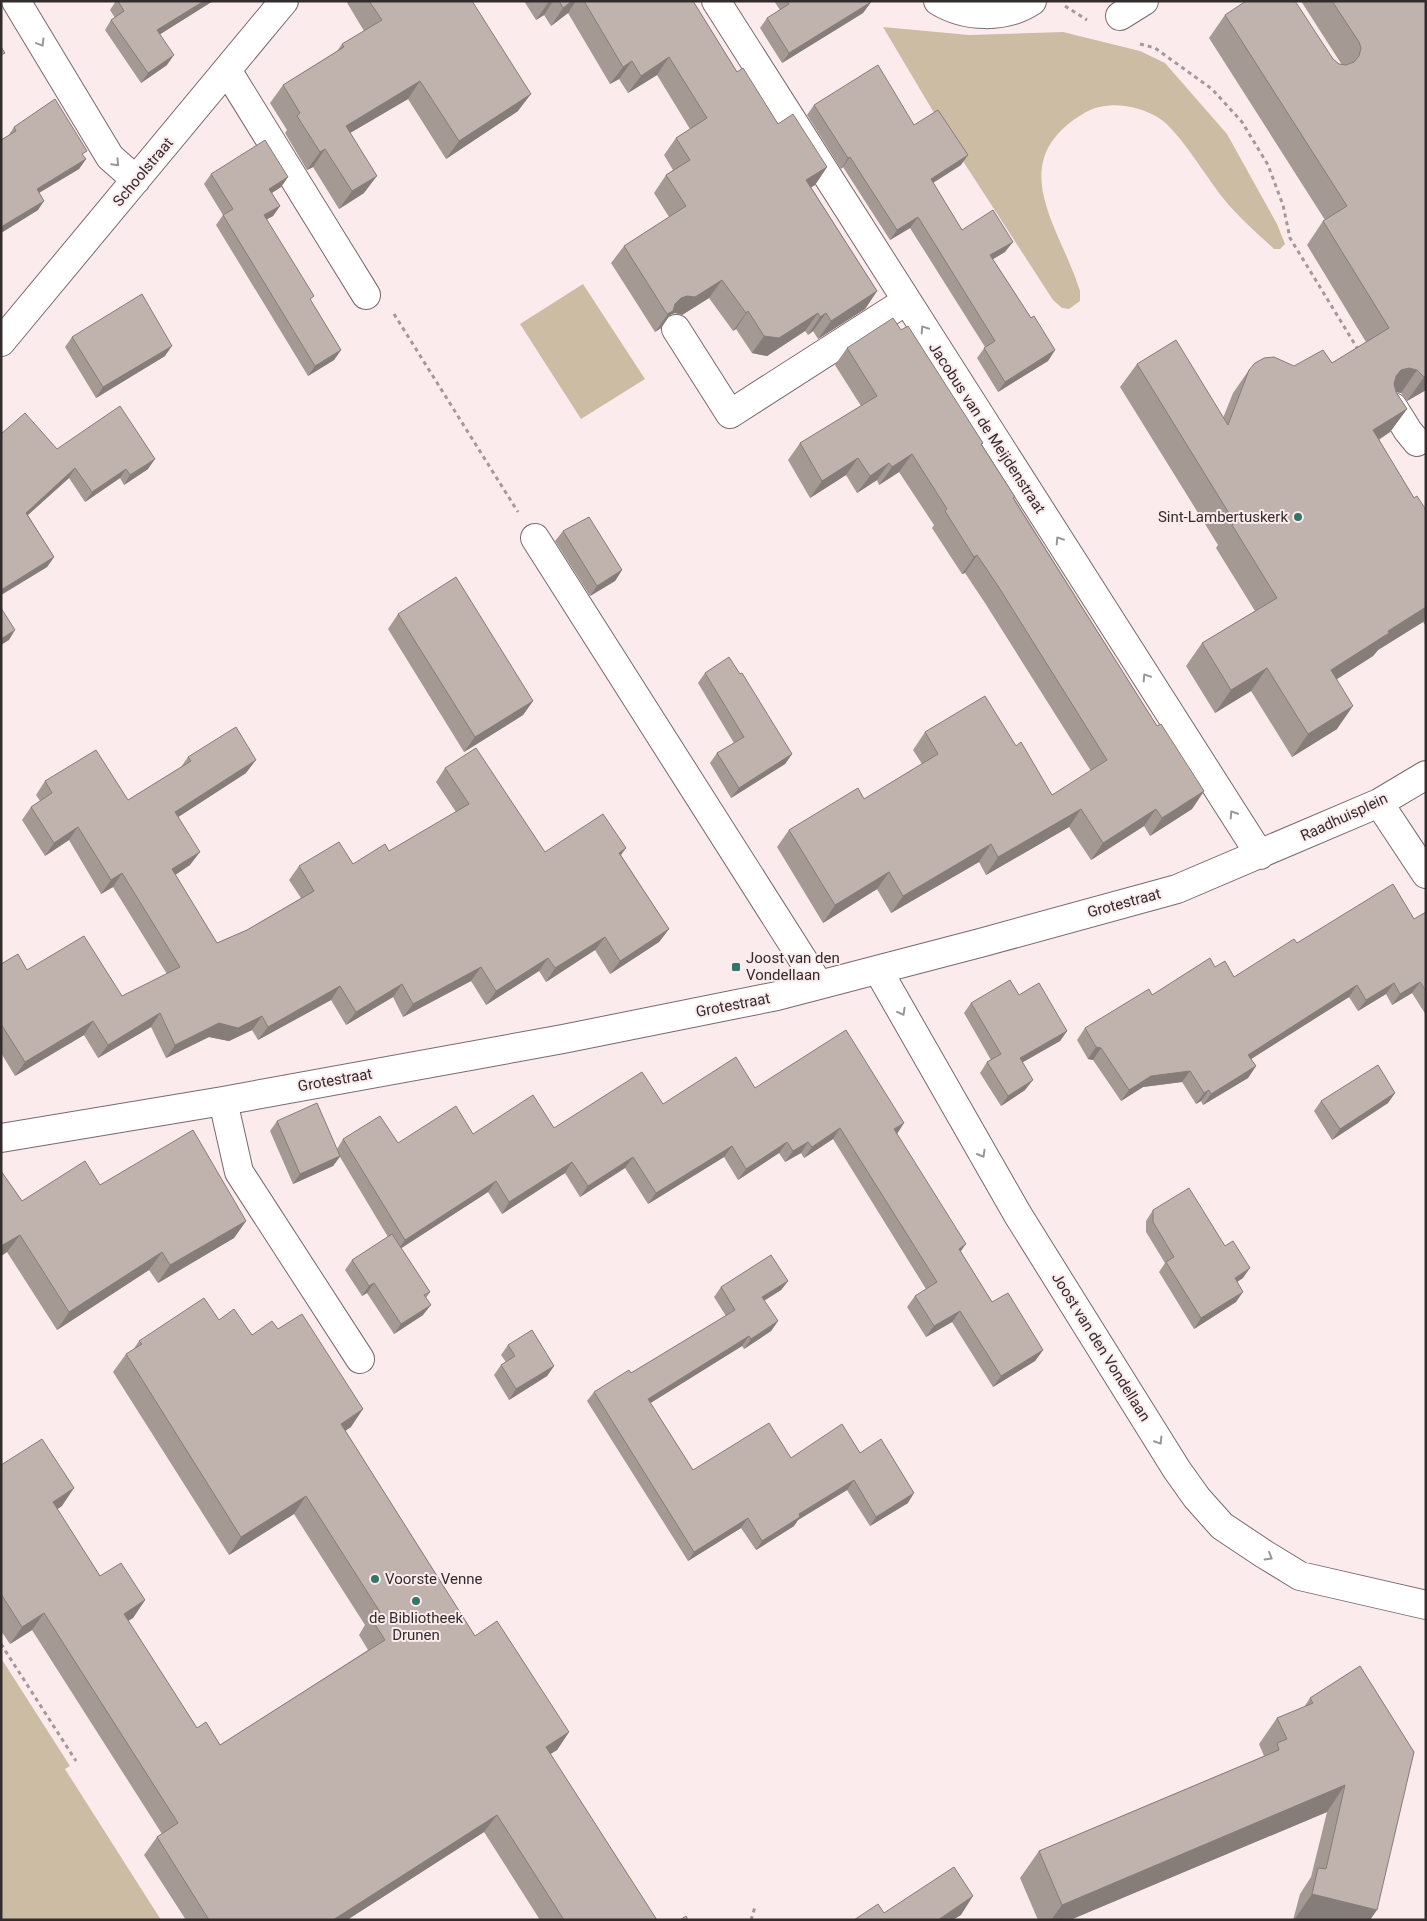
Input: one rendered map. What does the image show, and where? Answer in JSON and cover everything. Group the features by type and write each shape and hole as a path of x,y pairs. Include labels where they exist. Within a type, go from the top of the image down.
{"street":[{"path":"16,1 110,157 136,180"},
{"name":"Schoolstraat","path":"1,342 284,1"},
{"name":"Jacobus van de Meijdenstraat","path":"716,1 1260,855"},
{"path":"938,1 948,7 982,16 1022,8 1032,1"},
{"path":"1120,16 1144,1"},
{"path":"227,70 366,295"},
{"path":"676,329 730,414 906,301"},
{"path":"1393,407 1408,431 1423,445"},
{"path":"535,538 819,985"},
{"name":"Raadhuisplein","path":"1260,855 1379,803 1426,775"},
{"path":"1379,803 1426,874"},
{"name":"Grotestraat","path":"1,1138 563,1038 776,996 1177,889 1260,855"},
{"name":"Joost van den Vondellaan","path":"878,970 1018,1216 1177,1470 1197,1498 1222,1526 1300,1576 1426,1605"},
{"path":"222,1100 239,1172 360,1359"}],"path":[{"path":"1058,1 1072,12 1088,20"},
{"path":"1137,43 1155,48 1212,89 1242,122 1268,165 1283,205 1290,238 1362,356"},
{"path":"366,295 391,310 535,538"},
{"path":"2,1646 76,1761"},
{"path":"751,1920 755,1907"}],"shaded area":[{"path":"883,27 969,35 1063,32 1140,51 1165,63 1227,134 1277,224 1285,244 1280,249 1274,249 1241,218 1223,198 1175,133 1159,118 1132,107 1113,105 1095,108 1086,112 1061,131 1046,152 1041,173 1044,196 1051,219 1080,291 1080,301 1069,309 1062,308 1053,300 959,155"},
{"path":"583,284 645,379 581,419 520,324"},
{"path":"1,1658 70,1766 65,1769 161,1920 1,1920"}],"building":[{"path":"118,1 204,1 157,30 174,55 148,73 111,20 124,11"},
{"path":"369,1 472,1 531,94 459,141 420,81 346,126 377,176 352,191 325,149 320,152 297,116 300,113 283,85 344,47 342,44 382,20"},
{"path":"559,1 572,1 563,8"},
{"path":"584,1 693,1 737,72 743,68 778,124 793,114 827,167 806,180 877,291 831,321 826,313 820,317 818,313 779,338 764,336 748,311 746,313 722,280 695,297 687,296 681,298 675,304 673,311 667,314 624,246 686,206 666,175 690,160 676,138 707,118 669,57 641,76 632,61 623,67"},
{"path":"787,1 871,2 789,53 767,18 789,4"},
{"path":"1246,1 1295,1 1333,59 1339,64 1346,65 1354,62 1359,56 1361,48 1332,1 1426,1 1426,376 1424,377 1417,370 1409,368 1401,370 1396,376 1394,384 1396,392 1407,409 1373,430 1414,498 1417,496 1426,510 1426,607 1331,670 1353,706 1308,734 1267,668 1231,690 1202,643 1277,598 1232,525 1235,523 1137,364 1176,340 1228,425 1249,370 1255,363 1264,358 1274,357 1294,366 1323,350 1332,363 1389,328 1323,221 1347,206 1225,15"},
{"path":"1,47 5,53 1,55"},
{"path":"878,65 914,125 938,110 968,155 931,179 962,230 993,210 1013,242 990,255 1031,318 1034,316 1055,350 1005,382 984,348 995,341 918,217 897,230 814,105"},
{"path":"55,99 87,151 82,154 86,159 37,189 44,201 1,227 1,140 16,131 14,127"},
{"path":"265,140 288,177 269,189 280,206 264,215 314,296 310,299 341,350 315,366 223,215 233,209 211,174"},
{"path":"142,294 172,346 103,387 72,337"},
{"path":"893,318 901,330 908,326 983,443 981,444 1015,497 1013,498 1157,726 1161,724 1204,791 1162,818 1156,809 1103,843 1081,809 998,857 991,844 903,896 889,872 835,905 789,830 858,788 864,799 938,754 925,732 985,696 1016,746 1021,742 1052,795 1107,760 998,586 977,555 974,557 945,511 947,509 912,454 892,467 889,463 870,476 858,458 822,481 800,443 877,396 847,348"},
{"path":"120,406 155,459 130,475 126,469 92,492 75,468 26,513 54,557 1,590 1,434 25,413 57,449"},
{"path":"589,517 622,570 597,586 563,531"},
{"path":"456,577 533,701 475,737 398,614"},
{"path":"1,608 15,630 1,639"},
{"path":"729,657 740,674 742,673 792,754 739,788 717,753 744,737 705,673"},
{"path":"236,727 256,760 175,812 200,852 172,869 217,943 247,930 314,891 299,866 339,842 353,864 385,844 389,851 469,804 445,768 476,748 545,852 603,814 626,848 619,853 669,929 620,961 605,937 555,968 548,958 496,991 481,967 413,1004 402,984 356,1012 340,986 268,1027 262,1016 238,1028 219,1023 175,1045 160,1013 108,1045 93,1021 25,1062 1,1024 1,964 18,954 27,970 84,936 122,996 180,967 122,873 111,880 78,827 54,843 31,807 52,793 45,781 96,750 128,800 191,761 188,757"},
{"path":"1393,884 1414,919 1426,912 1426,991 1420,982 1400,994 1394,983 1366,1000 1357,985 1248,1055 1256,1066 1211,1094 1209,1090 1204,1093 1190,1071 1151,1076 1129,1090 1101,1048 1096,1047 1085,1028 1149,989 1152,995 1210,958 1215,967 1225,961 1234,977 1294,939 1297,943"},
{"path":"1010,980 1019,995 1039,983 1067,1031 1020,1058 1033,1080 1008,1096 987,1062 1001,1054 971,1003"},
{"path":"846,1030 904,1123 894,1129 966,1244 959,1249 992,1302 1008,1293 1043,1350 1001,1376 960,1311 934,1326 915,1296 937,1282 840,1128 812,1147 808,1142 793,1151 787,1142 746,1169 732,1146 656,1193 633,1157 588,1186 572,1162 509,1202 496,1181 405,1240 343,1139 380,1116 398,1143 456,1106 473,1134 533,1095 554,1128 642,1072 663,1104 736,1057 755,1088"},
{"path":"1378,1065 1395,1093 1340,1129 1321,1101"},
{"path":"317,1103 340,1156 300,1174 277,1121"},
{"path":"193,1130 246,1221 170,1265 162,1252 69,1312 20,1235 1,1246 1,1171 22,1201 85,1161 100,1185"},
{"path":"1189,1188 1225,1246 1233,1241 1250,1268 1235,1278 1243,1292 1201,1318 1166,1262 1174,1257 1153,1222 1153,1210"},
{"path":"392,1234 430,1292 424,1295 431,1305 401,1324 374,1283 369,1286 352,1260"},
{"path":"771,1255 788,1281 762,1297 778,1321 751,1339 749,1336 648,1399 693,1470 769,1423 791,1458 842,1424 860,1453 881,1439 914,1493 876,1517 854,1480 799,1514 800,1517 762,1541 748,1518 694,1552 594,1392 629,1370 631,1373 735,1310 721,1287"},
{"path":"204,1298 219,1320 234,1309 252,1335 272,1321 278,1329 302,1314 363,1409 341,1424 475,1636 497,1621 569,1732 546,1747 657,1920 564,1920 497,1815 333,1920 209,1920 157,1837 178,1823 44,1613 22,1627 1,1594 1,1465 42,1439 74,1488 53,1502 100,1576 121,1563 145,1600 124,1614 197,1728 206,1722 220,1745 385,1640 371,1618 380,1612 306,1496 241,1537 126,1354 142,1344 139,1341"},
{"path":"532,1330 554,1366 516,1389 501,1365 515,1356 508,1345"},
{"path":"1360,1666 1414,1752 1377,1910 1312,1894 1318,1868 1326,1869 1345,1785 1062,1905 1039,1851 1279,1750 1277,1743 1287,1739 1277,1718 1313,1703 1310,1698"},
{"path":"954,1867 973,1896 938,1920 854,1920 878,1904 884,1913"},
{"path":"686,1916 688,1920 680,1920"}],"place":[{"name":"Sint-Lambertuskerk","path":"1298,517"},
{"name":"Joost van den Vondellaan","path":"736,967"},
{"name":"Voorste Venne","path":"375,1579"},
{"name":"de Bibliotheek Drunen","path":"416,1601"}]}
